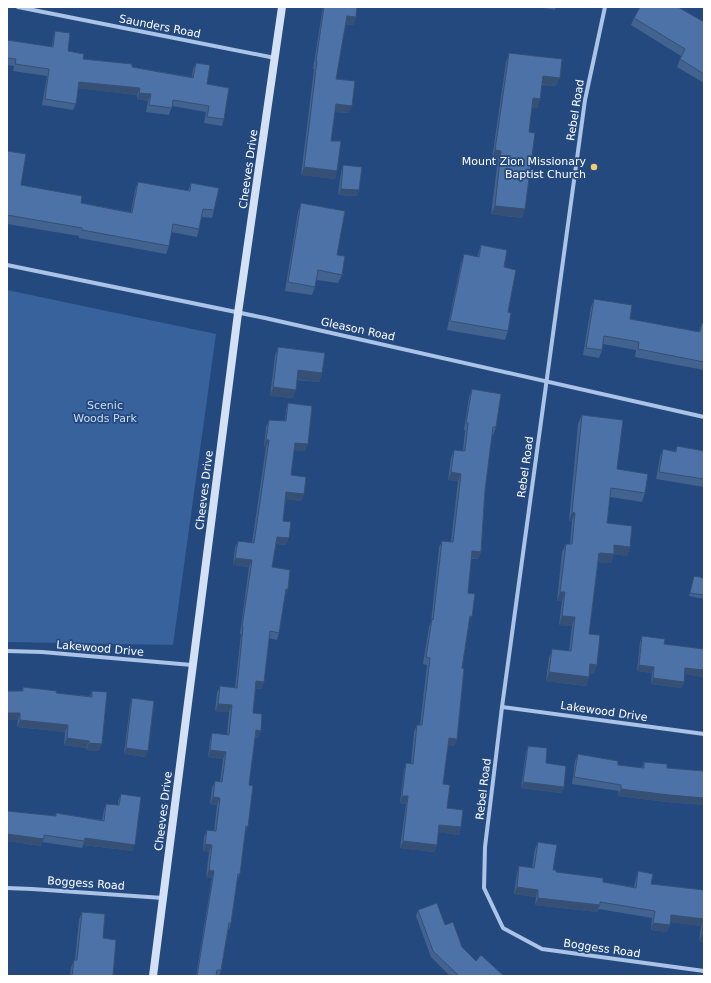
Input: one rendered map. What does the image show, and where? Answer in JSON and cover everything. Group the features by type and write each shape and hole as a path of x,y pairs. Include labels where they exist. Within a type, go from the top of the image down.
{"street":[{"name":"Saunders Road","path":"18,7 275,58"},
{"name":"Cheeves Drive","path":"153,976 238,313 282,7"},
{"name":"Rebel Road","path":"503,928 484,888 484,847 585,100 605,7"},
{"name":"Gleason Road","path":"7,265 238,313 704,417"},
{"name":"Lakewood Drive","path":"7,651 42,652 192,665"},
{"name":"Lakewood Drive","path":"502,707 704,734"},
{"name":"Boggess Road","path":"7,888 164,898"},
{"name":"Boggess Road","path":"503,928 542,949 704,971"}],"green space":[{"name":"Scenic Woods Park","path":"7,290 216,334 173,645 7,642"}],"building":[{"path":"324,7 357,7 356,17 347,16 336,79 355,81 352,106 336,104 331,141 341,141 337,171 304,167 316,61"},
{"path":"640,7 678,7 704,22 704,74 680,59 685,49 634,18"},
{"path":"55,31 70,33 68,51 84,54 83,59 132,64 132,67 193,78 196,63 210,65 207,84 229,88 224,119 207,117 209,106 173,100 172,108 149,105 151,94 139,93 140,88 79,82 76,104 45,99 49,69 15,64 16,59 7,58 7,40 53,47"},
{"path":"509,53 562,59 560,78 543,76 540,99 533,98 529,132 535,133 525,209 495,206 501,151 495,150"},
{"path":"7,151 26,154 21,185 82,196 81,203 132,213 138,182 190,191 191,183 219,188 214,210 203,209 199,229 173,224 169,246 82,230 82,228 7,215"},
{"path":"343,165 362,167 359,190 341,189"},
{"path":"301,203 345,211 337,255 345,256 342,275 318,270 315,287 288,282"},
{"path":"481,245 507,250 504,267 516,270 508,312 511,313 508,331 450,321 464,254 479,257"},
{"path":"594,299 632,305 630,319 700,332 702,323 704,324 704,362 638,349 639,342 604,336 602,350 586,348"},
{"path":"278,347 325,353 322,373 298,370 296,390 273,387"},
{"path":"472,389 501,394 496,427 493,427 485,490 481,552 472,551 468,593 475,594 462,668 464,669 457,739 449,738 443,784 450,785 447,808 463,810 461,827 439,825 437,845 403,841 408,796 402,796 406,763 413,764 417,725 422,725 430,658 426,657 432,619 433,620 442,541 453,542 461,474 451,472 454,450 465,451 468,423 466,423"},
{"path":"288,403 312,406 308,444 295,443 291,475 306,477 304,494 286,492 283,521 291,522 289,538 277,537 272,567 290,570 288,589 286,589 279,633 270,631 264,682 256,681 253,713 262,714 261,731 256,730 249,785 253,786 248,827 246,826 240,874 238,874 231,923 229,923 221,970 217,970 216,976 197,976 214,871 209,870 212,845 205,844 207,830 216,831 220,798 213,797 215,781 222,782 226,752 210,750 212,733 229,735 232,705 218,704 220,686 237,688 242,627 252,560 235,558 238,541 254,543 269,440 266,440 269,420 286,421"},
{"path":"582,415 623,420 617,469 648,474 645,493 611,488 607,523 632,526 630,547 614,545 614,554 599,553 589,634 600,635 597,665 590,664 589,677 549,672 552,649 571,651 575,617 562,616 565,592 560,592 566,544 572,544 575,513 572,512"},
{"path":"677,446 704,451 704,479 659,472 663,449 676,452"},
{"path":"694,576 704,578 704,595 690,593"},
{"path":"642,636 665,639 664,644 704,649 704,670 685,668 684,682 653,678 654,667 639,665"},
{"path":"23,687 57,691 56,693 92,697 92,691 107,692 102,744 89,743 89,741 67,738 68,725 20,720 20,713 7,713 7,691 23,691"},
{"path":"132,698 154,701 148,751 126,748"},
{"path":"528,746 547,748 546,763 566,766 564,787 523,782"},
{"path":"578,754 618,761 618,765 644,768 644,762 667,764 667,768 704,771 704,798 621,789 621,785 574,777"},
{"path":"121,794 141,797 135,845 85,838 84,841 44,835 44,839 7,834 7,811 56,816 56,813 104,821 106,804 119,805"},
{"path":"538,842 557,845 553,870 556,870 556,872 603,878 603,882 636,888 638,871 653,874 651,884 704,890 704,919 671,915 670,925 653,923 655,911 600,902 600,905 538,898 538,890 517,887 519,866 534,868"},
{"path":"437,903 445,925 453,922 462,947 476,961 481,955 504,976 459,976 433,951 418,910"},
{"path":"82,912 105,914 103,938 116,940 113,976 72,976 74,960 77,960"},
{"path":"704,919 704,935 702,934"}],"place":[{"name":"Mount Zion Missionary Baptist Church","path":"594,167"}]}
